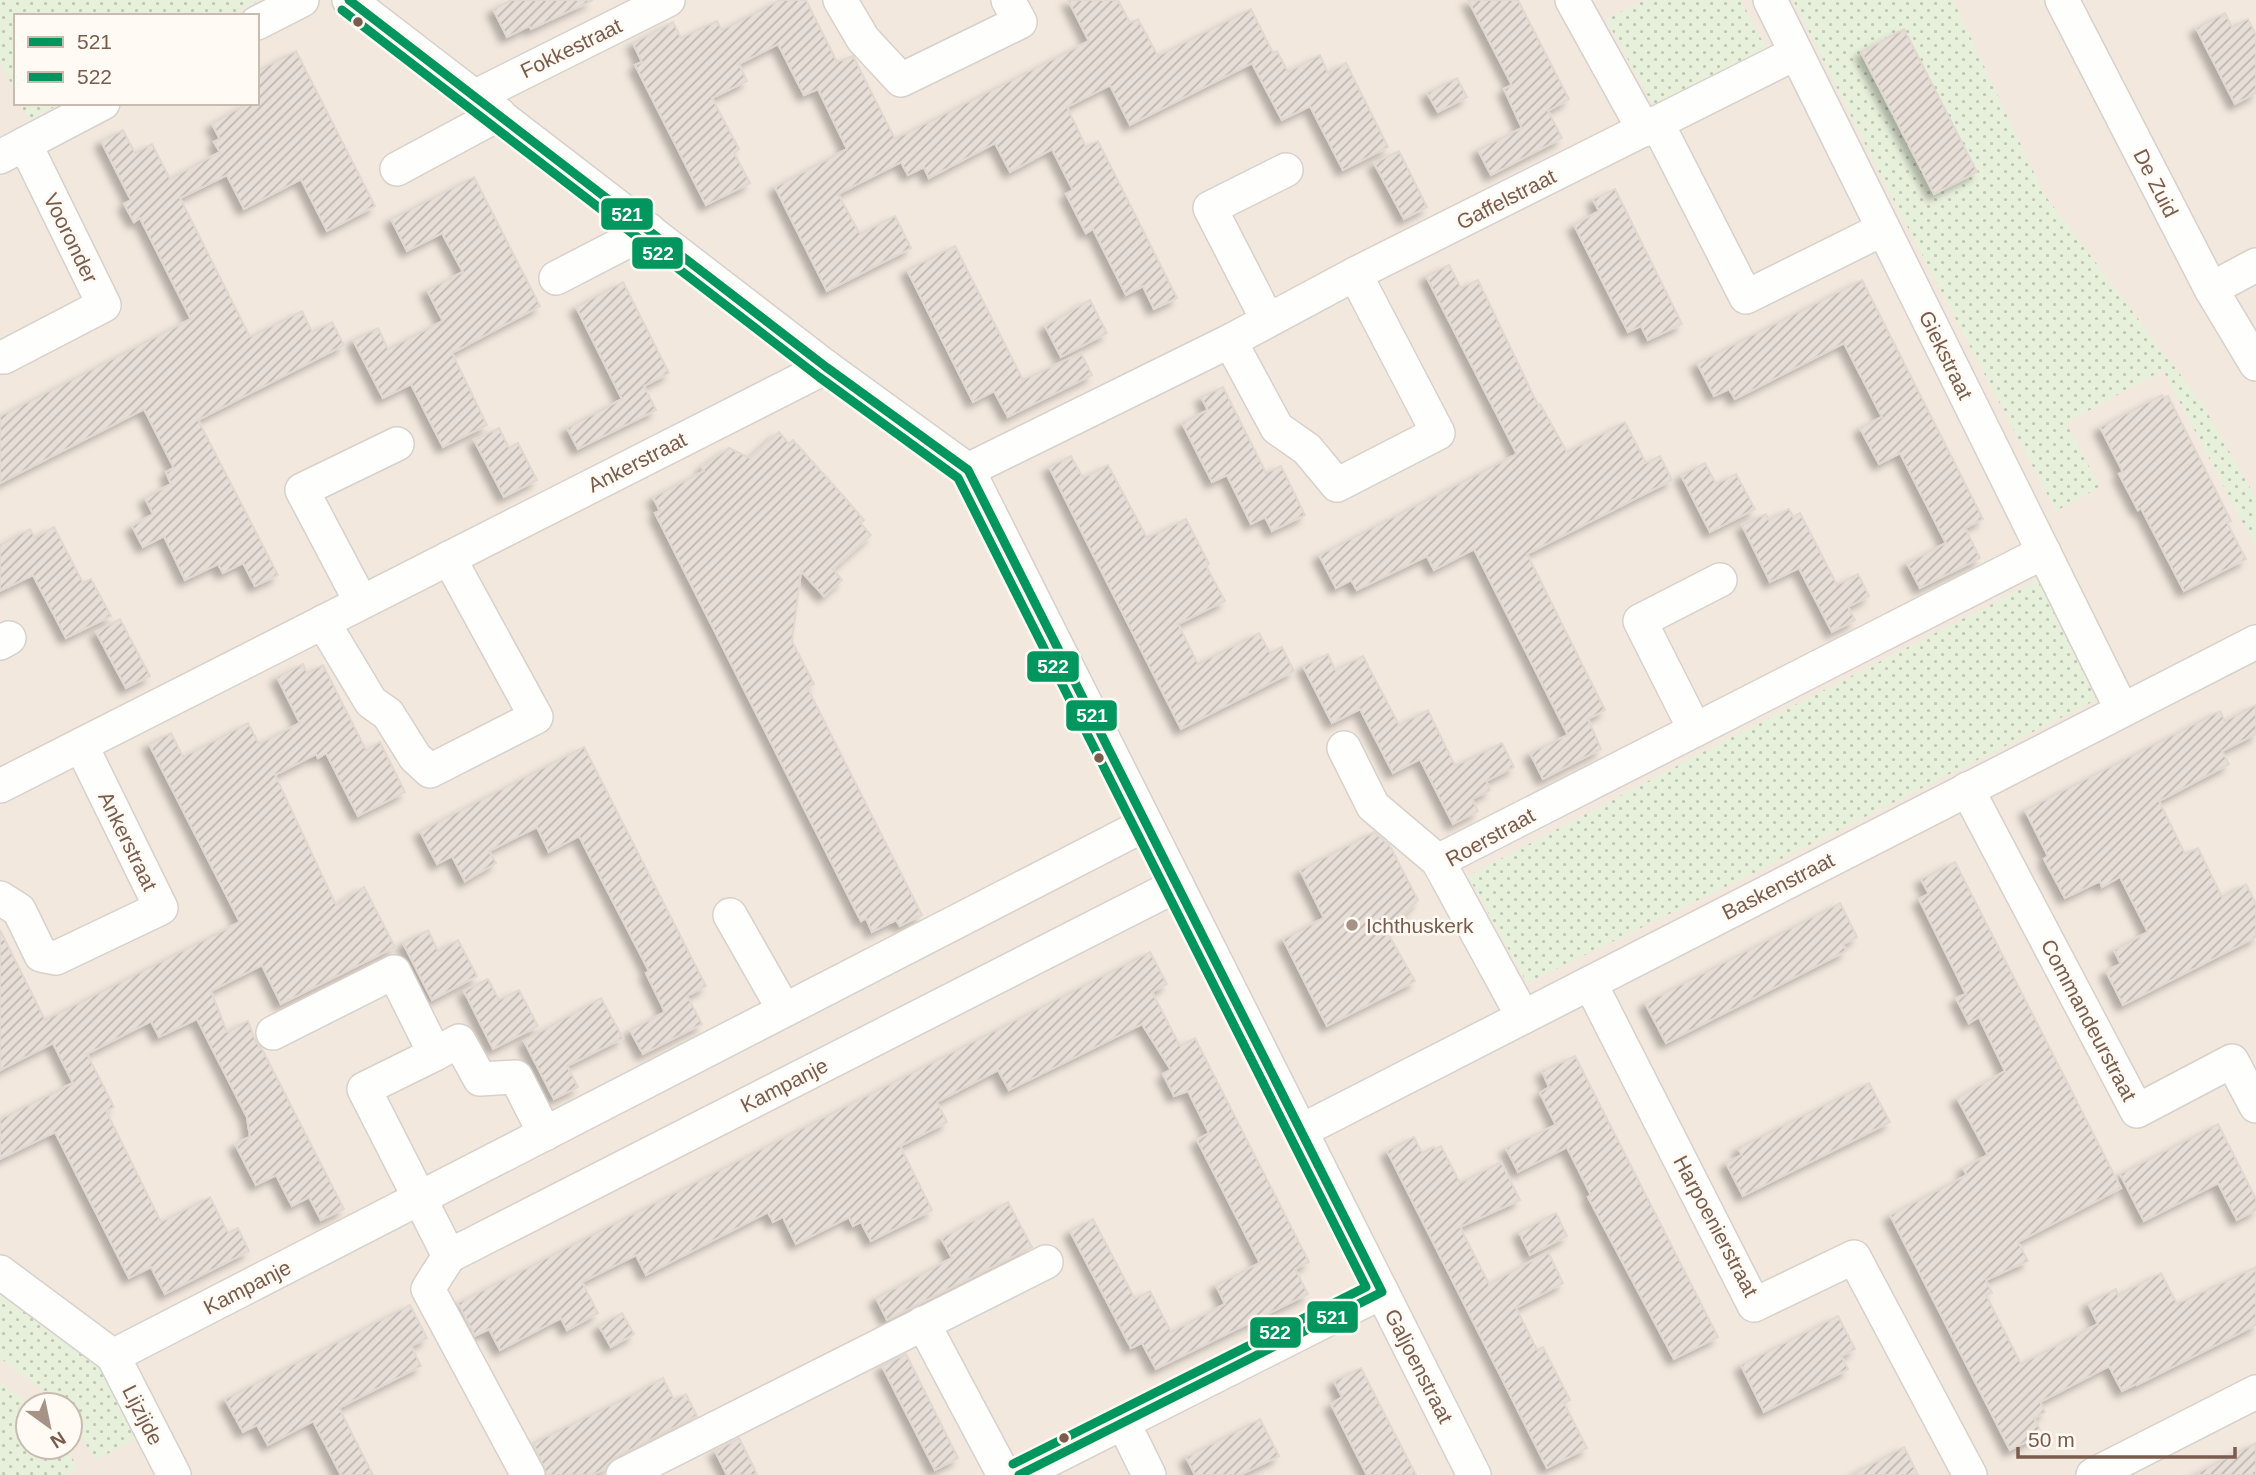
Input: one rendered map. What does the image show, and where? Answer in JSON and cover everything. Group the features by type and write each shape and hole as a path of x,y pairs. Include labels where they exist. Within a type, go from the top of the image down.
{"street":[{"path":"259,22 302,0"},
{"path":"349,0 826,367 968,470"},
{"name":"Fokkestraat","path":"397,169 487,106 668,0"},
{"path":"840,0 863,39 901,80 1020,22 1008,0"},
{"name":"Giekstraat","path":"1770,0 2122,710"},
{"name":"De Zuid","path":"2062,0 2211,289 2256,363"},
{"path":"1582,3 1746,297 1883,229"},
{"name":"Gaffelstraat","path":"968,470 1230,341 1355,274 1796,53"},
{"name":"Vooronder","path":"2,357 104,305 12,151 99,105"},
{"path":"1267,319 1210,208 1286,170"},
{"path":"556,278 649,230"},
{"path":"2211,289 2256,265"},
{"path":"1230,341 1277,428 1307,449 1337,485 1438,433 1355,274"},
{"name":"Ankerstraat","path":"0,786 826,367"},
{"path":"361,602 302,490 397,444"},
{"name":"Galjoenstraat","path":"968,470 1474,1475"},
{"name":"Roerstraat","path":"1523,1017 1438,862 2044,552"},
{"path":"323,622 371,702 388,714 415,757 430,771 536,718 449,558"},
{"path":"1695,730 1640,621 1720,580"},
{"name":"Baskenstraat","path":"1301,1131 2256,642"},
{"name":"Ankerstraat","path":"0,898 19,910 41,955 56,958 161,908 81,745"},
{"path":"1344,748 1373,806 1438,862"},
{"name":"Commandeurstraat","path":"1967,789 2137,1111 2232,1060 2256,1106"},
{"name":"Kampanje","path":"113,1356 1146,824"},
{"name":"Kampanje","path":"449,1256 1177,885"},
{"path":"730,915 784,1010"},
{"path":"273,1033 394,972 435,1054"},
{"name":"Harpoenierstraat","path":"1590,983 1754,1305 1854,1257 1969,1475"},
{"path":"528,1475 428,1289 449,1256 364,1089 459,1041 480,1079 516,1077 545,1134"},
{"path":"623,1475 677,1464 923,1323 1046,1262"},
{"path":"0,1272 113,1356"},
{"path":"1019,1475 1382,1292"},
{"path":"923,1323 1004,1475"},
{"name":"Lijzijde","path":"113,1356 174,1475"},
{"path":"2093,1475 2256,1392"},
{"path":"1123,1422 1149,1475"}],"shaded area":[{"path":"0,0 2256,0 2256,1475 0,1475"}],"green space":[{"path":"0,0 260,0 233,14 14,14 14,90 0,61"},
{"path":"1644,0 1741,0 1768,52 1656,111 1606,19"},
{"path":"1793,0 1953,0 2044,194 2201,402 2256,498 2256,548 2163,370 2066,423 2100,487 2056,511 1882,178"},
{"path":"21,105 58,105 28,121"},
{"path":"2039,580 2100,698 1750,875 1527,983 1468,876"},
{"path":"0,1288 91,1357 107,1379 135,1440 95,1460 84,1441 84,1391 44,1391 0,1358"},
{"path":"0,1382 14,1393 14,1461 74,1461 78,1468 65,1475 0,1475"}],"building":[{"path":"511,0 593,0 531,29 529,26 507,37 493,9"},
{"path":"780,0 806,0 837,62 853,56 895,139 1089,41 1068,0 1118,0 1130,23 1138,19 1158,56 1251,9 1273,53 1277,51 1288,72 1320,55 1328,73 1346,63 1388,147 1343,170 1310,106 1282,120 1252,63 1130,125 1110,85 1067,107 1086,147 1098,141 1177,298 1154,309 1143,286 1126,295 1093,229 1086,233 1066,194 1073,190 1052,149 1010,172 995,143 929,178 924,167 908,175 901,162 838,194 860,234 895,216 911,248 827,291 775,187 847,149 818,89 804,95 778,44 739,64 747,81 712,98 739,149 734,153 750,183 706,205 635,65 642,62 633,43 673,22 681,38 717,21 722,30"},
{"path":"1468,0 1518,0 1569,99 1548,111 1562,138 1491,175 1478,150 1522,128 1504,89 1512,85"},
{"path":"2225,13 2232,27 2248,19 2256,35 2256,93 2235,104 2196,28"},
{"path":"1904,29 1977,172 1934,194 1861,52"},
{"path":"296,51 375,206 327,231 301,179 244,209 227,175 180,198 250,337 302,311 312,332 332,322 344,345 198,420 278,575 255,586 243,563 223,573 218,564 185,580 164,536 143,547 132,526 153,514 145,498 171,484 166,472 174,468 144,409 0,483 0,416 191,319 140,218 134,222 124,204 131,200 101,141 123,130 135,153 152,144 170,179 220,152 214,142 220,139 212,124 245,105 259,105 259,70"},
{"path":"1457,78 1467,97 1438,112 1427,93"},
{"path":"1399,151 1427,207 1404,219 1374,163"},
{"path":"474,177 540,306 452,353 487,425 443,447 411,384 383,398 353,340 378,328 388,349 443,321 427,290 463,272 442,233 407,251 391,219"},
{"path":"1615,189 1682,324 1648,340 1641,326 1628,332 1574,225 1599,211 1593,199"},
{"path":"955,246 1023,380 1081,353 1092,375 1008,417 994,391 973,402 907,270"},
{"path":"1449,265 1461,288 1478,280 1538,405 1540,404 1567,452 1625,422 1646,463 1660,456 1672,480 1527,554 1605,710 1588,719 1601,749 1543,779 1530,753 1568,735 1474,549 1434,570 1427,556 1357,590 1351,580 1336,588 1319,555 1517,454 1426,276"},
{"path":"1862,280 1983,519 1965,528 1980,558 1920,588 1907,563 1946,543 1900,453 1879,464 1860,428 1882,417 1844,343 1735,399 1729,389 1714,396 1697,363"},
{"path":"623,282 669,373 644,386 656,410 578,449 567,428 622,399 576,307"},
{"path":"1090,300 1107,333 1061,357 1045,326"},
{"path":"1223,387 1266,473 1281,466 1305,515 1272,531 1265,517 1251,524 1227,475 1212,482 1182,423 1208,410 1201,397"},
{"path":"2162,395 2164,398 2168,396 2231,521 2227,523 2246,559 2184,591 2141,508 2138,510 2119,474 2123,472 2100,427"},
{"path":"499,428 509,448 518,443 537,480 504,497 474,440"},
{"path":"779,432 789,444 793,440 845,498 864,520 860,523 871,535 833,569 842,580 824,596 801,571 792,641 814,684 807,687 922,915 900,926 896,920 872,932 866,918 861,921 655,513 660,511 653,497 704,471 702,467 729,448 750,458"},
{"path":"1071,456 1083,478 1108,465 1147,538 1186,519 1209,564 1206,566 1225,601 1178,624 1198,664 1259,633 1270,653 1282,647 1294,671 1181,729 1049,467"},
{"path":"1705,463 1716,484 1736,474 1755,509 1710,532 1681,475"},
{"path":"1789,509 1793,517 1800,513 1837,585 1858,574 1869,596 1848,607 1855,620 1832,632 1799,568 1770,582 1742,525 1766,514 1769,520"},
{"path":"54,527 83,583 91,579 111,616 66,638 33,575 0,591 0,545 30,529 35,538"},
{"path":"120,619 150,676 126,688 96,632"},
{"path":"1328,654 1335,670 1363,656 1399,725 1428,710 1455,766 1502,743 1514,767 1486,781 1490,790 1472,799 1478,811 1453,824 1420,759 1393,773 1360,709 1332,723 1303,666"},
{"path":"303,664 307,673 323,665 366,750 380,742 405,792 358,816 326,753 318,758 316,754 275,775 336,905 364,887 395,947 281,1004 262,965 211,991 227,1032 248,1021 256,1042 344,1209 321,1220 309,1197 292,1206 276,1175 256,1185 235,1144 250,1137 247,1117 197,1019 159,1037 151,1021 87,1054 114,1107 106,1111 161,1222 210,1197 228,1233 238,1228 249,1251 165,1294 151,1267 129,1278 55,1132 0,1159 0,1119 73,1083 53,1043 0,1070 0,930 45,1020 240,922 149,744 171,733 183,757 248,723 259,744 300,723 277,677"},
{"path":"2256,705 2256,734 2222,751 2229,764 2159,801 2185,854 2198,848 2222,897 2246,884 2256,904 2256,937 2123,1005 2106,971 2121,964 2114,950 2148,932 2120,877 2102,887 2100,881 2065,898 2044,859 2048,856 2025,810 2220,711 2225,721"},
{"path":"584,747 706,986 687,996 702,1024 643,1054 630,1030 665,1012 646,973 649,971 579,836 549,852 537,827 489,851 496,863 465,881 452,856 437,864 420,831"},
{"name":"Ichthuskerk","path":"1374,832 1390,846 1418,900 1387,932 1415,981 1327,1026 1283,939 1324,918 1300,870"},
{"path":"1955,862 2121,1188 2018,1242 2028,1261 1986,1280 1992,1293 1986,1295 2021,1364 2098,1324 2088,1303 2116,1289 2118,1295 2161,1273 2177,1304 2256,1267 2256,1325 2122,1391 2109,1366 2040,1402 2045,1412 2034,1418 2042,1434 2010,1450 1890,1215 1967,1175 1963,1168 1988,1155 1957,1098 2005,1071 1979,1017 1969,1023 1956,998 1966,994 1919,899 1929,894 1921,879"},
{"path":"1840,903 1857,937 1843,944 1846,951 1666,1043 1645,1003"},
{"path":"428,930 438,951 458,940 477,976 432,1000 403,943"},
{"path":"1150,952 1167,984 1152,992 1180,1046 1195,1038 1309,1262 1295,1269 1308,1294 1156,1369 1142,1343 1131,1348 1070,1231 1093,1219 1135,1299 1150,1291 1171,1332 1225,1304 1216,1285 1260,1263 1197,1140 1209,1133 1188,1091 1174,1096 1163,1074 1171,1070 1142,1024 1009,1090 998,1070 937,1102 947,1122 900,1146 932,1210 871,1241 861,1222 853,1226 849,1217 796,1244 783,1217 773,1222 768,1212 646,1275 636,1255 582,1282 598,1313 567,1330 561,1318 500,1350 489,1329 475,1336 458,1303"},
{"path":"488,979 499,1000 519,990 538,1026 493,1049 464,991"},
{"path":"601,998 623,1038 567,1066 578,1087 554,1099 524,1041"},
{"path":"1575,1056 1718,1337 1674,1359 1588,1197 1591,1195 1567,1147 1518,1172 1506,1148 1556,1125 1540,1093 1549,1087 1542,1071"},
{"path":"1869,1083 1890,1122 1743,1196 1726,1163 1742,1155 1738,1148"},
{"path":"2218,1124 2256,1199 2256,1210 2237,1220 2218,1183 2144,1221 2120,1174"},
{"path":"1414,1137 1422,1153 1441,1146 1460,1183 1501,1162 1520,1200 1460,1227 1489,1284 1548,1252 1563,1283 1516,1308 1537,1350 1543,1347 1570,1400 1564,1403 1587,1448 1547,1468 1387,1151"},
{"path":"1008,1202 1032,1247 887,1320 876,1298 952,1258 941,1238"},
{"path":"1556,1213 1567,1236 1530,1255 1519,1232"},
{"path":"410,1305 427,1338 411,1346 421,1366 339,1408 373,1475 341,1475 313,1421 268,1445 257,1425 243,1432 225,1399"},
{"path":"622,1313 634,1334 611,1347 599,1326"},
{"path":"1838,1316 1855,1349 1841,1356 1848,1369 1764,1412 1741,1365"},
{"path":"906,1354 958,1458 935,1470 882,1366"},
{"path":"1361,1368 1416,1475 1367,1475 1331,1404 1342,1397 1334,1381"},
{"path":"663,1378 674,1400 686,1394 697,1416 614,1458 605,1469 593,1475 547,1475 533,1443"},
{"path":"1260,1419 1279,1456 1240,1475 1195,1475 1186,1457"},
{"path":"739,1438 757,1475 727,1475 715,1451"},
{"path":"2256,1443 2256,1475 2193,1475"},
{"path":"1904,1447 1918,1475 1851,1475"}],"transit line":[{"name":"521","path":"349,0 826,367 968,470 1382,1292 1019,1475"},
{"name":"522","path":"342,10 819,377 958,478 1366,1287 1013,1464"}],"place":[{"name":"Ichthuskerk","path":"1352,925"}]}
